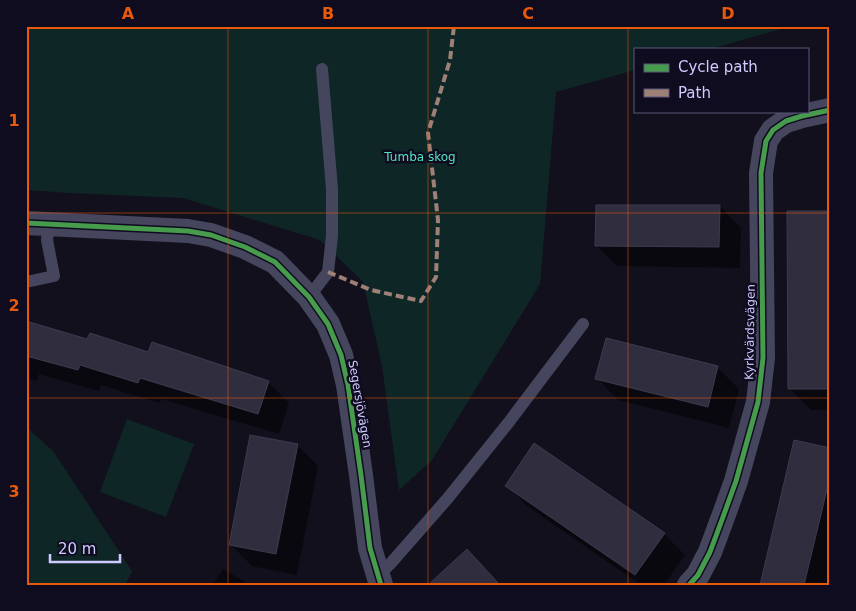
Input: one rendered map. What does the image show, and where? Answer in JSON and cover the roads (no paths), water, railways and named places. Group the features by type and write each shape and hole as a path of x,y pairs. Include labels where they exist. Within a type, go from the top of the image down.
{"street":[{"name":"Kyrkvärdsvägen","path":"689,585 698,575 710,552 724,517 758,402 762,358 761,173 766,141 773,130 786,121 830,110"},
{"name":"Segersjövägen","path":"37,224 188,231 211,235 246,247 275,262 309,297 328,324 342,355 354,421 370,548 379,580"}],"lane":[{"path":"309,297 328,272 332,236 332,189 322,69"},
{"path":"26,282 54,276 47,240 37,224"},
{"path":"379,580 391,563 503,430 583,324"}],"park label":[{"name":"Tumba skog","path":"420,157"}]}
